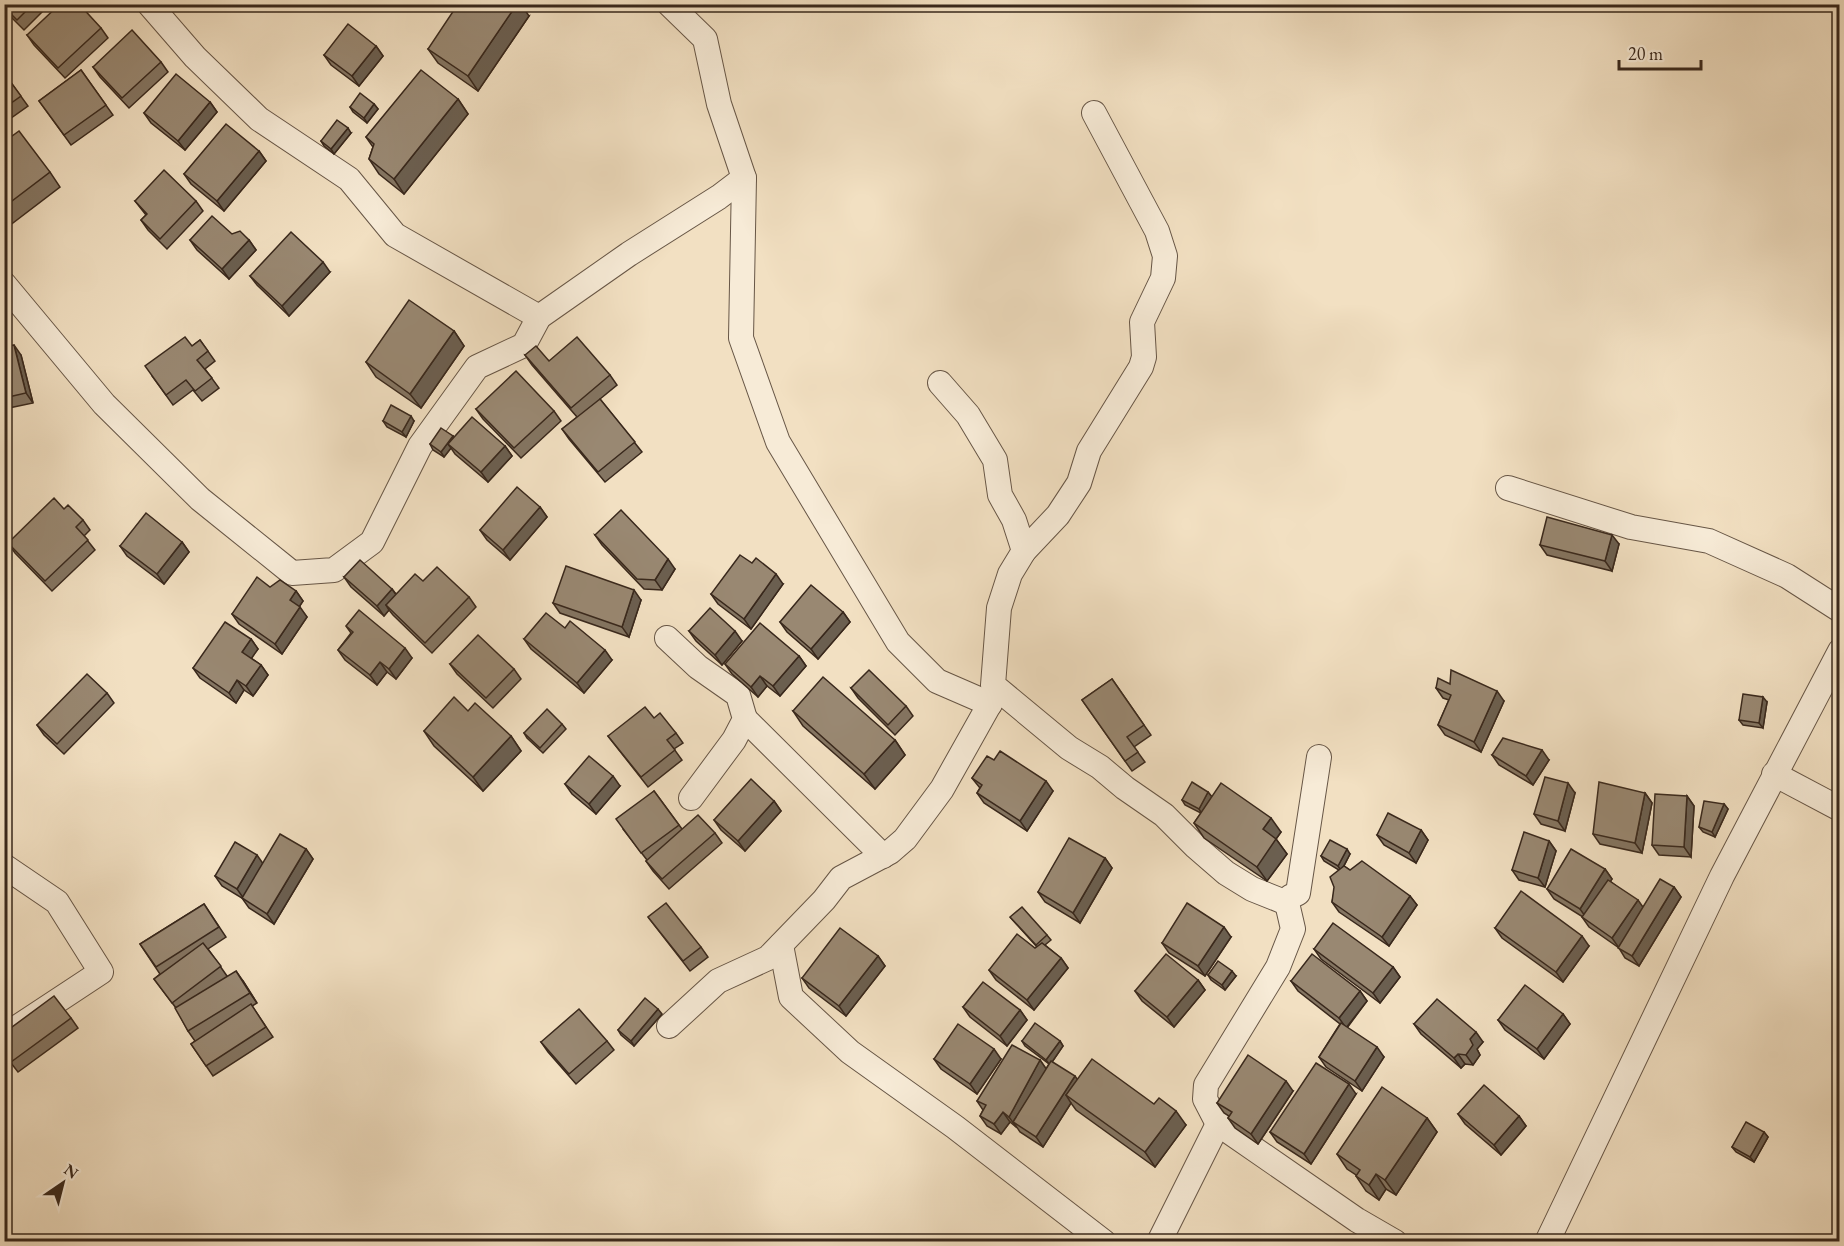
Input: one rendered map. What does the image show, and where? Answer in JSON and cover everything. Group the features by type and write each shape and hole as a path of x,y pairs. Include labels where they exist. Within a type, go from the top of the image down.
{"street":[{"path":"149,4 195,57 259,119 349,179 395,234 539,317"},
{"path":"669,4 705,39 719,104 744,178 741,338 778,442 898,642 937,681 994,697 1100,767 1164,815 1226,873 1252,889 1287,903"},
{"path":"669,1026 718,981 768,958 824,900 841,878 883,856 904,839 942,789 994,697 999,608 1010,574 1024,551 1058,515 1079,483 1089,451 1142,367 1144,357 1142,322 1163,278 1165,256 1157,231 1094,113"},
{"path":"4,284 104,404 200,499 292,573 334,570 372,542 420,446 477,367 525,345 539,317 628,254 719,198 744,178"},
{"path":"940,383 968,416 994,460 1000,495 1014,520 1024,551"},
{"path":"1508,488 1631,527 1709,541 1787,576 1839,610"},
{"path":"667,638 698,667 738,695 745,719 883,856"},
{"path":"1548,1242 1722,876 1839,651"},
{"path":"691,798 734,740 745,719"},
{"path":"1319,757 1298,893 1290,897 1287,903 1293,929 1278,967 1206,1085 1205,1099 1218,1124 1357,1220 1395,1242"},
{"path":"1774,774 1839,809"},
{"path":"4,866 57,903 101,972 4,1036"},
{"path":"781,945 791,997 850,1052 955,1127 1104,1242"},
{"path":"1159,1242 1218,1124"}],"building":[{"path":"4,4 33,4 17,20 4,7"},
{"path":"60,4 79,4 101,28 58,68 27,35"},
{"path":"458,4 517,4 468,76 428,49"},
{"path":"348,24 376,46 352,76 324,55"},
{"path":"132,30 161,62 122,98 93,67"},
{"path":"81,70 106,105 64,135 39,101"},
{"path":"421,70 458,99 394,179 369,159 374,144 366,137"},
{"path":"4,73 21,96 4,108"},
{"path":"176,74 210,102 178,141 144,113"},
{"path":"360,93 374,104 364,118 350,107"},
{"path":"337,120 348,128 331,149 321,141"},
{"path":"226,124 259,151 217,201 184,174"},
{"path":"19,131 50,172 4,207 4,142"},
{"path":"164,170 196,201 160,239 141,220 147,214 135,201"},
{"path":"212,216 232,234 240,231 249,240 222,269 190,240"},
{"path":"291,232 323,262 282,306 250,276"},
{"path":"409,300 454,331 410,394 366,362"},
{"path":"185,337 192,346 200,340 208,351 197,360 212,378 195,391 186,380 166,395 145,366"},
{"path":"577,337 610,375 571,408 525,355 536,346 549,361"},
{"path":"14,345 26,393 4,398 4,347"},
{"path":"516,371 554,411 514,448 476,409"},
{"path":"600,399 635,442 598,472 562,429"},
{"path":"391,405 411,416 402,432 383,421"},
{"path":"472,417 505,446 481,472 448,444"},
{"path":"441,428 453,436 441,452 430,444"},
{"path":"517,487 540,507 503,550 480,530"},
{"path":"54,498 64,509 68,505 83,520 76,527 88,540 45,581 8,543"},
{"path":"621,510 668,559 655,580 637,579 595,535"},
{"path":"146,513 182,542 157,574 120,546"},
{"path":"1547,517 1612,535 1605,561 1540,545"},
{"path":"740,555 752,563 756,558 776,574 744,619 711,594"},
{"path":"360,560 392,589 377,606 344,577"},
{"path":"566,566 634,590 622,627 553,603"},
{"path":"437,567 469,597 425,643 386,605 415,574 423,581"},
{"path":"257,577 270,587 280,580 296,591 290,600 300,607 275,644 232,614"},
{"path":"811,585 843,612 811,649 780,622"},
{"path":"710,608 735,631 715,655 689,631"},
{"path":"359,610 405,648 389,669 380,662 370,675 338,650 353,632 346,626"},
{"path":"546,613 565,628 570,621 605,650 577,683 524,639"},
{"path":"225,622 251,639 242,652 261,665 246,686 237,680 229,693 193,668"},
{"path":"760,623 799,656 773,686 760,676 751,687 725,664"},
{"path":"478,635 514,669 486,698 450,664"},
{"path":"869,670 906,706 888,725 851,688"},
{"path":"1451,670 1497,691 1474,742 1438,725 1451,695 1436,688 1438,678 1450,684"},
{"path":"87,674 107,693 57,744 37,725"},
{"path":"823,677 895,740 864,774 793,711"},
{"path":"1112,679 1144,725 1127,737 1138,752 1125,761 1082,700"},
{"path":"1743,694 1763,697 1759,723 1739,720"},
{"path":"454,697 468,711 475,703 511,736 473,777 424,731"},
{"path":"645,707 654,718 660,713 676,733 667,740 675,750 641,777 608,736"},
{"path":"547,709 562,724 540,748 524,733"},
{"path":"1503,738 1542,750 1526,776 1492,755"},
{"path":"1000,751 1046,781 1020,821 977,793 982,785 972,778 987,756 994,760"},
{"path":"589,756 613,776 589,804 565,784"},
{"path":"1545,777 1568,783 1558,821 1534,814"},
{"path":"751,779 774,801 738,841 714,820"},
{"path":"1192,782 1208,792 1199,809 1182,800"},
{"path":"1599,782 1645,793 1635,843 1593,834"},
{"path":"1221,783 1271,818 1263,829 1276,839 1257,867 1194,823"},
{"path":"654,791 679,825 641,853 616,819"},
{"path":"1655,794 1687,796 1684,847 1652,845"},
{"path":"1704,801 1724,804 1712,832 1699,827"},
{"path":"1388,813 1421,830 1409,853 1377,835"},
{"path":"698,815 715,833 662,879 646,861"},
{"path":"1524,832 1549,841 1538,878 1512,870"},
{"path":"280,834 306,849 267,914 242,898"},
{"path":"1069,838 1105,858 1073,913 1038,892"},
{"path":"1330,840 1347,849 1338,866 1321,856"},
{"path":"235,842 257,855 237,889 215,876"},
{"path":"1571,849 1605,869 1580,909 1547,889"},
{"path":"1362,861 1410,896 1382,937 1332,902 1334,887 1330,877 1344,866 1350,870"},
{"path":"1660,879 1674,887 1632,956 1618,948"},
{"path":"1608,880 1638,900 1612,938 1582,917"},
{"path":"1521,891 1582,936 1556,972 1495,928"},
{"path":"666,903 701,947 683,961 648,917"},
{"path":"1187,903 1224,927 1198,966 1162,943"},
{"path":"204,904 219,927 156,967 140,944"},
{"path":"1022,907 1047,935 1036,945 1010,917"},
{"path":"1333,923 1393,967 1373,993 1314,949"},
{"path":"840,928 878,956 839,1006 802,978"},
{"path":"1017,934 1035,948 1042,943 1061,958 1027,1000 989,970"},
{"path":"203,943 221,966 172,1003 154,979"},
{"path":"1166,954 1198,980 1167,1017 1135,991"},
{"path":"1312,954 1360,991 1339,1018 1291,981"},
{"path":"1218,961 1232,971 1222,985 1208,975"},
{"path":"236,971 250,993 188,1031 175,1008"},
{"path":"983,982 1020,1010 1000,1036 963,1007"},
{"path":"1525,985 1563,1014 1537,1049 1498,1020"},
{"path":"54,996 71,1018 11,1062 4,1053 4,1033"},
{"path":"645,998 658,1009 631,1041 618,1030"},
{"path":"1437,999 1476,1032 1470,1039 1473,1045 1466,1055 1458,1054 1454,1058 1414,1024"},
{"path":"251,1004 266,1027 206,1066 191,1044"},
{"path":"579,1009 607,1041 569,1074 541,1042"},
{"path":"1035,1023 1060,1041 1046,1060 1022,1041"},
{"path":"1341,1023 1377,1047 1355,1081 1319,1057"},
{"path":"958,1024 994,1049 970,1084 934,1059"},
{"path":"1012,1045 1040,1060 1009,1117 1003,1112 994,1124 980,1116 986,1105 977,1101"},
{"path":"1248,1055 1286,1081 1251,1134 1228,1118 1232,1112 1217,1103"},
{"path":"1092,1059 1154,1104 1159,1098 1176,1111 1145,1152 1066,1095"},
{"path":"1051,1061 1075,1076 1036,1137 1013,1122"},
{"path":"1316,1063 1349,1084 1304,1154 1270,1132"},
{"path":"1484,1085 1519,1116 1494,1145 1458,1114"},
{"path":"1382,1087 1427,1118 1385,1180 1376,1174 1369,1185 1356,1176 1360,1170 1337,1154"},
{"path":"1746,1122 1764,1132 1750,1157 1732,1147"}]}
